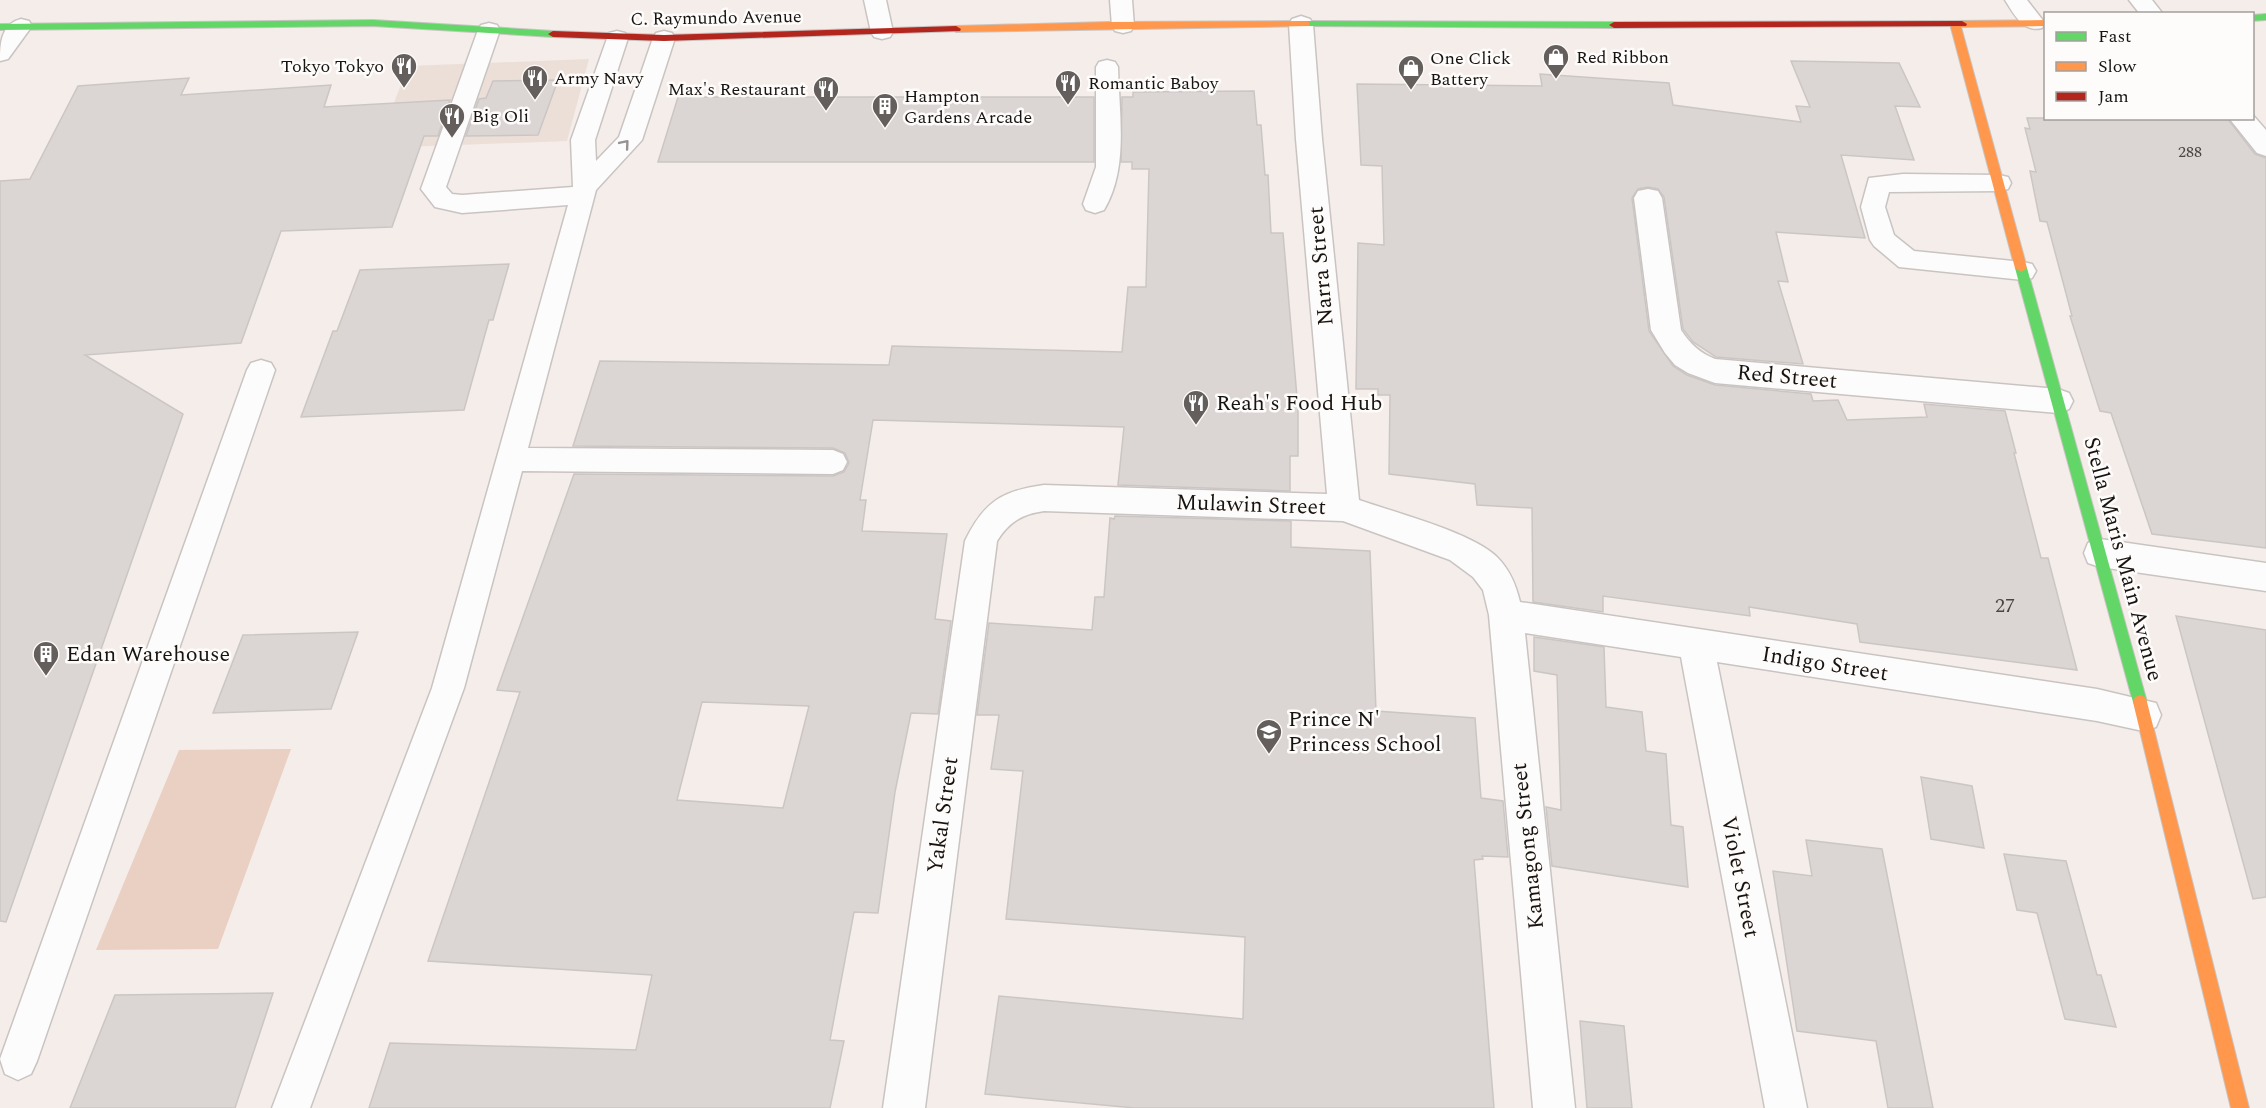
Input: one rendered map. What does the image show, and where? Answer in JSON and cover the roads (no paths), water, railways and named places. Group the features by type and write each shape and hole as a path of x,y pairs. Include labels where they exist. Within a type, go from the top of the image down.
{"main road":[{"path":"1646,8 1650,25"},
{"path":"1725,9 1733,26"},
{"name":"C. Raymundo Avenue","path":"10,27 373,23 616,38 664,38 1123,26 1301,24 1733,26 2040,23"},
{"name":"Stella Maris Main Avenue","path":"1955,24 2143,715 2240,1108"}],"street":[{"name":"Narra Street","path":"1301,24 1309,139 1344,508"},
{"path":"2244,120 2266,147"},
{"name":"Red Street","path":"1648,198 1666,330 1684,358 1698,366 1715,370 2058,401"},
{"name":"Mulawin Street","path":"989,523 1003,509 1023,501 1044,498 1344,508 1462,550 1485,567 1502,600"},
{"name":"Yakal Street","path":"904,1108 981,541 989,523"},
{"path":"2100,553 2266,577"},
{"name":"Indigo Street","path":"1502,600 1696,645 2097,705 2143,715"},
{"name":"Kamagong Street","path":"1502,600 1554,1108"},
{"name":"Violet Street","path":"1696,645 1786,1108"}],"lane":[{"path":"875,0 882,32"},
{"path":"1121,0 1123,26"},
{"path":"2016,0 2040,23"},
{"path":"2140,0 2150,12"},
{"path":"0,54 10,27"},
{"path":"489,30 433,189 444,201 462,204 583,191 630,140 664,38"},
{"path":"291,1108 448,687 570,242 583,191 583,140 616,38"},
{"path":"1095,204 1108,167 1107,67"},
{"path":"1999,183 1878,184 1873,207 1883,240 1908,260 2023,271"},
{"path":"18,1061 261,370"},
{"path":"509,459 833,462"}],"place":[{"name":"Red Ribbon","path":"1556,80"},
{"name":"Tokyo Tokyo","path":"404,89"},
{"name":"One Click Battery","path":"1411,91"},
{"name":"Army Navy","path":"535,101"},
{"name":"Romantic Baboy","path":"1068,106"},
{"name":"Max's Restaurant","path":"826,112"},
{"name":"Hampton Gardens Arcade","path":"885,129"},
{"name":"Big Oli","path":"452,139"},
{"name":"Reah's Food Hub","path":"1196,426"},
{"name":"Edan Warehouse","path":"46,677"},
{"name":"Prince N' Princess School","path":"1269,755"}]}
